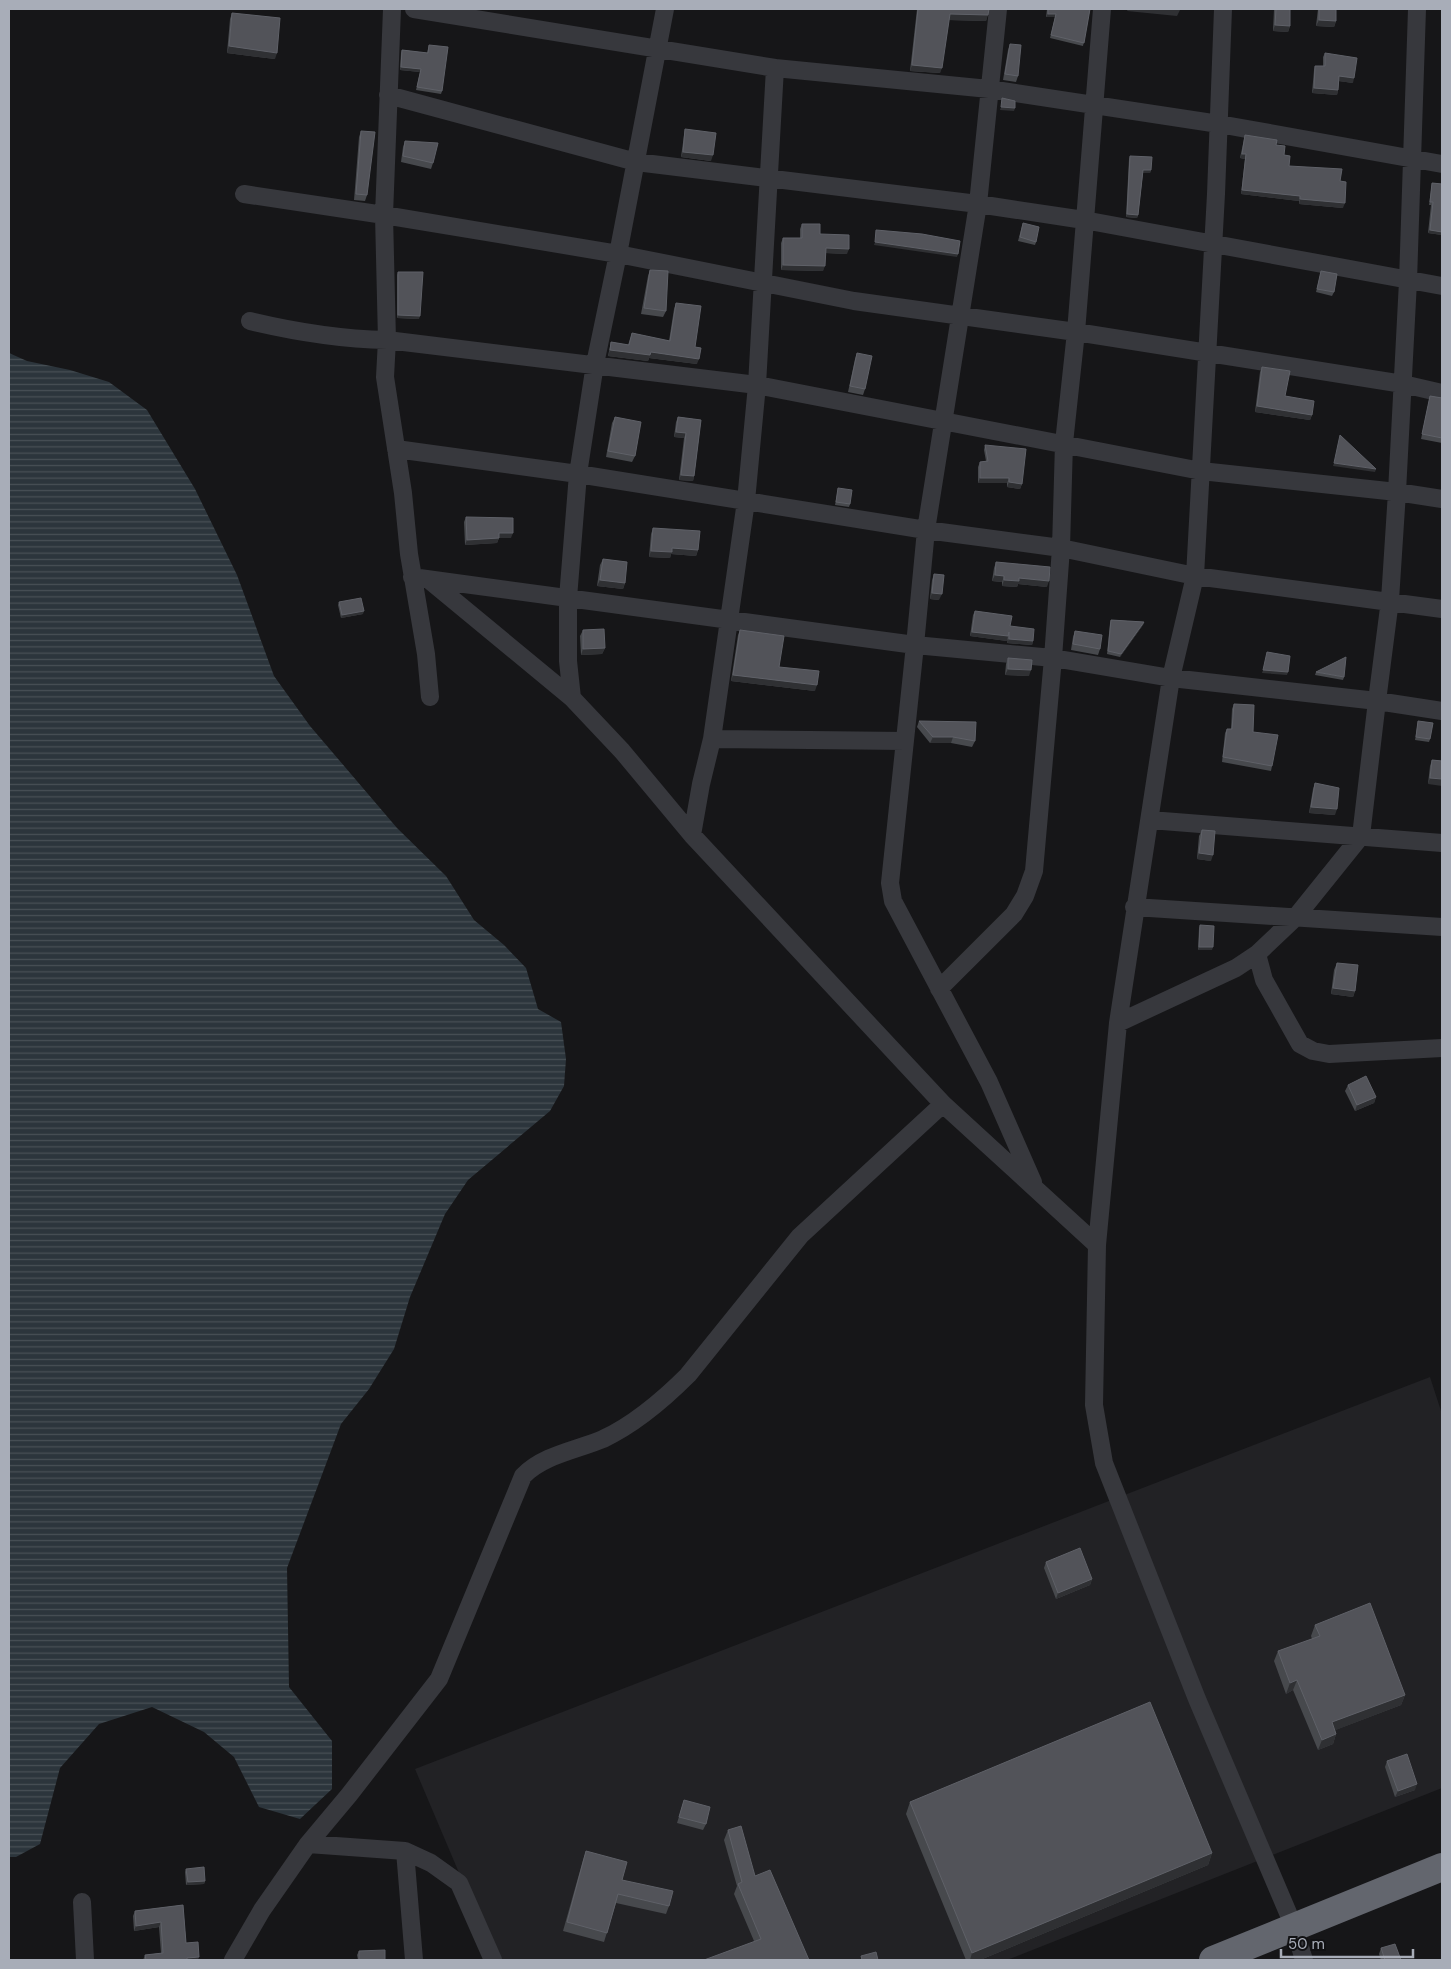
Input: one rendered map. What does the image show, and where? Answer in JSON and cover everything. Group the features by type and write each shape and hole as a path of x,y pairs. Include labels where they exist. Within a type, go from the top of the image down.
{"highway":[{"path":"1213,1960 1442,1867"}],"street":[{"path":"392,9 384,215 387,340 385,377 403,493 420,578 430,697"},
{"path":"414,9 775,68 989,89 1219,124 1442,164"},
{"path":"572,698 568,654 568,598 578,474 595,364 665,9"},
{"path":"998,9 978,204 926,530 890,883 893,900 899,914 989,1082 1037,1189"},
{"path":"939,989 1014,914 1025,896 1034,871 1061,548 1064,443 1076,332 1102,9"},
{"path":"1223,9 1208,354 1195,576 1171,678 1150,820 1134,907 1118,1023 1097,1244 1094,1405 1104,1464 1197,1699 1294,1927 1304,1960"},
{"path":"1118,1023 1236,968 1257,954 1295,918 1361,836 1390,600 1408,281 1417,9"},
{"path":"692,836 701,784 712,738 746,501 757,385 775,68"},
{"path":"388,95 636,162 978,204 1084,220 1442,286"},
{"path":"244,194 618,254 854,301 1076,332 1403,384 1442,393"},
{"path":"250,321 332,338 387,340 757,385 1064,443 1201,472 1397,492 1442,499"},
{"path":"396,449 578,474 926,530 1061,548 1195,576 1390,600 1442,609"},
{"path":"420,578 915,645 1053,658 1171,678 1377,701 1442,711"},
{"path":"420,578 572,698 622,751 692,836 943,1104 1097,1244"},
{"path":"712,738 905,741"},
{"path":"1150,820 1442,843"},
{"path":"1134,907 1442,927"},
{"path":"1257,954 1264,980 1300,1044 1313,1051 1329,1054 1442,1048"},
{"path":"234,1960 262,1910 308,1844 349,1795 439,1679 523,1476 535,1466 619,1430 669,1394 688,1374 800,1236 943,1104"},
{"path":"308,1844 404,1851 432,1863 459,1883 493,1960"},
{"path":"404,1851 414,1960"},
{"path":"82,1902 86,1960"}],"shaded area":[{"path":"9,353 27,361 70,370 109,382 147,410 195,489 237,575 274,676 310,726 397,828 446,876 474,920 504,945 526,968 538,1009 561,1022 566,1059 564,1086 550,1111 468,1180 445,1214 410,1297 394,1349 369,1389 341,1424 287,1568 289,1687 332,1741 332,1789 300,1819 259,1807 234,1757 204,1732 152,1707 99,1724 60,1768 40,1844 16,1857 9,1857"},
{"path":"1430,1377 1442,1414 1442,1788 1007,1960 496,1960 415,1769"}],"building":[{"path":"918,9 989,9 988,15 950,14 942,68 912,65"},
{"path":"1048,9 1090,9 1084,43 1051,35 1056,14 1048,14"},
{"path":"1276,9 1290,9 1290,26 1275,25"},
{"path":"1319,9 1336,9 1336,21 1319,20"},
{"path":"232,13 280,18 277,53 229,46"},
{"path":"1010,44 1021,45 1018,76 1005,74"},
{"path":"429,45 448,47 442,91 417,87 421,69 401,67 402,50 428,53"},
{"path":"1325,53 1357,58 1354,78 1339,76 1338,90 1314,88 1315,66 1325,66"},
{"path":"1002,98 1015,101 1015,108 1001,107"},
{"path":"685,129 716,133 713,155 683,152"},
{"path":"361,131 375,132 367,195 356,194"},
{"path":"1245,135 1277,140 1276,145 1285,146 1284,155 1290,156 1289,166 1342,169 1340,181 1346,182 1345,203 1300,199 1300,196 1242,190 1246,154 1242,154"},
{"path":"405,141 438,143 433,163 403,156"},
{"path":"1130,156 1152,157 1151,170 1143,170 1138,215 1127,214"},
{"path":"1432,183 1442,184 1442,232 1430,230 1433,202 1430,202"},
{"path":"1023,223 1039,227 1036,242 1020,237"},
{"path":"802,224 820,224 820,234 849,235 849,249 826,248 825,266 783,265 783,238 802,238"},
{"path":"876,230 922,234 960,241 958,254 875,242"},
{"path":"650,270 668,271 666,311 644,308"},
{"path":"1321,271 1337,274 1334,292 1317,289"},
{"path":"398,272 423,272 420,316 398,315"},
{"path":"676,303 701,306 695,347 701,348 699,359 651,352 650,355 610,350 611,342 629,345 632,333 670,341"},
{"path":"857,353 872,356 865,389 850,386"},
{"path":"1262,367 1290,371 1285,396 1314,401 1312,415 1257,406"},
{"path":"1430,396 1442,398 1442,438 1422,434"},
{"path":"615,417 641,422 635,456 608,451"},
{"path":"678,417 701,420 694,476 681,475 686,433 676,432"},
{"path":"1340,435 1376,469 1334,463"},
{"path":"985,445 1026,449 1022,484 1009,482 1009,478 980,478 980,462 988,461"},
{"path":"838,488 852,490 850,504 836,502"},
{"path":"466,517 513,518 513,533 499,533 499,538 467,540"},
{"path":"653,528 700,531 698,550 672,548 672,552 651,551"},
{"path":"603,559 627,562 625,583 600,580"},
{"path":"996,562 1050,567 1049,581 1019,578 1019,581 1004,580 1004,576 995,575"},
{"path":"934,574 944,575 942,594 932,593"},
{"path":"361,598 364,611 342,615 339,602"},
{"path":"975,611 1012,616 1010,626 1034,629 1033,641 1009,639 1009,632 1008,636 972,632"},
{"path":"1111,620 1144,622 1121,654 1108,651"},
{"path":"604,629 605,648 583,649 583,630"},
{"path":"740,630 784,636 779,667 819,671 817,685 733,675"},
{"path":"1075,631 1102,635 1100,649 1073,644"},
{"path":"1267,652 1290,656 1288,672 1263,670"},
{"path":"1346,657 1344,677 1316,672"},
{"path":"1008,658 1032,660 1031,670 1008,669"},
{"path":"1234,704 1254,705 1253,732 1278,735 1272,766 1223,757 1227,729 1232,729"},
{"path":"919,721 976,722 975,741 953,737 933,737"},
{"path":"1418,721 1433,723 1430,739 1416,737"},
{"path":"1432,760 1442,761 1442,779 1430,778"},
{"path":"1315,783 1339,788 1337,809 1311,807"},
{"path":"1202,830 1215,831 1213,855 1199,853"},
{"path":"1200,925 1214,926 1213,947 1199,947"},
{"path":"1337,963 1358,965 1355,991 1333,988"},
{"path":"1366,1076 1376,1097 1357,1105 1348,1085"},
{"path":"1080,1548 1092,1579 1058,1593 1046,1562"},
{"path":"1370,1603 1405,1695 1332,1722 1336,1734 1322,1740 1297,1680 1290,1683 1278,1651 1320,1636 1315,1625"},
{"path":"1150,1702 1212,1853 972,1953 910,1802"},
{"path":"1407,1754 1417,1784 1398,1791 1387,1761"},
{"path":"684,1800 710,1807 706,1824 679,1817"},
{"path":"741,1826 755,1876 770,1870 809,1960 704,1960 761,1939 738,1884 742,1882 728,1830"},
{"path":"586,1851 627,1862 622,1880 673,1891 669,1906 618,1894 607,1933 567,1922"},
{"path":"204,1867 205,1881 188,1882 186,1869"},
{"path":"183,1905 186,1943 198,1942 199,1957 187,1958 187,1960 146,1960 145,1955 163,1953 161,1922 136,1926 135,1911"},
{"path":"1395,1944 1401,1960 1385,1960 1381,1948"},
{"path":"385,1950 385,1960 359,1960 359,1951"},
{"path":"876,1952 878,1960 862,1960 861,1956"}]}
